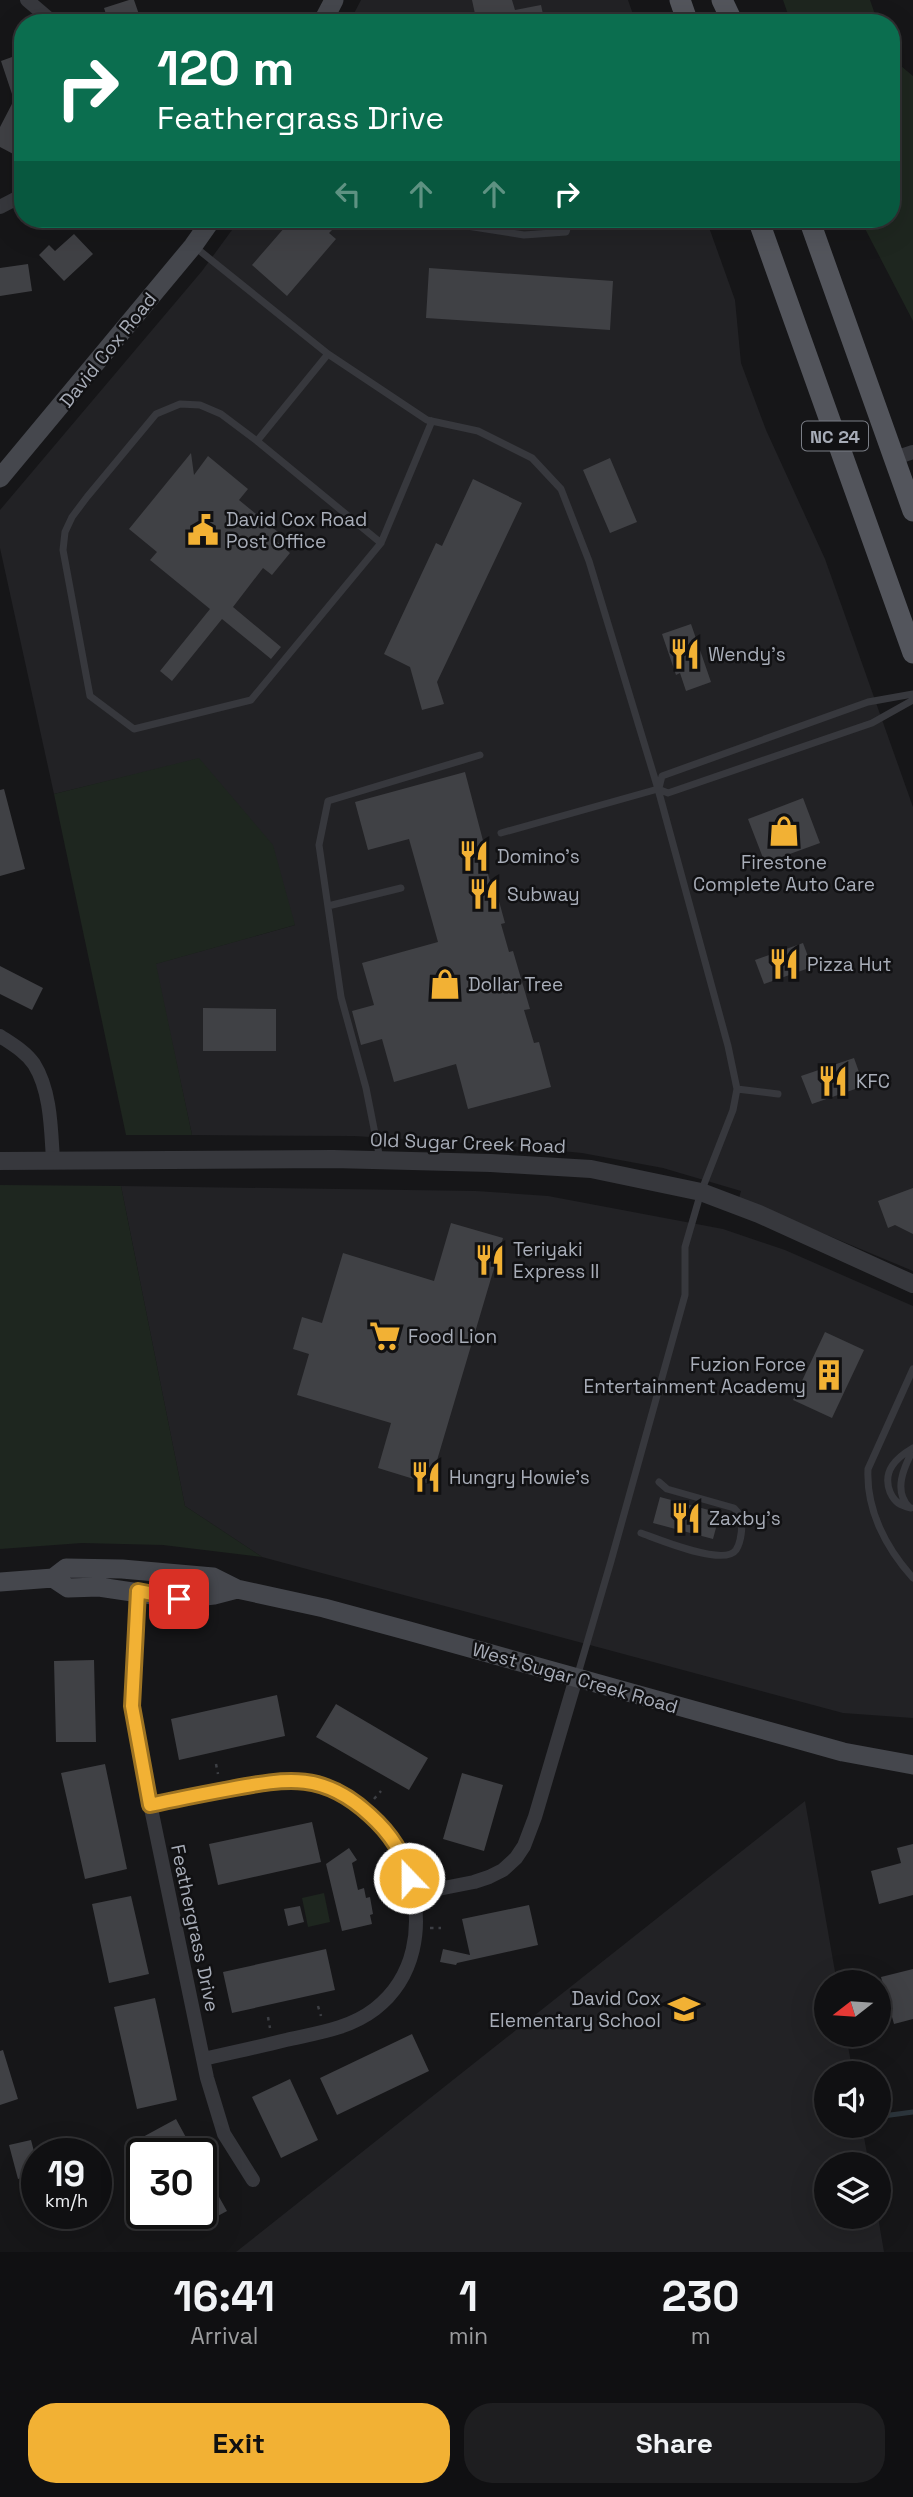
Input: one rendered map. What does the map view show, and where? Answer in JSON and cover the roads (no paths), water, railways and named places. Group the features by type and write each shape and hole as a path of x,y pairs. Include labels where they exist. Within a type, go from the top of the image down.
{"main road":[{"name":"David Cox Road","path":"0,478 206,228"},
{"name":"NC 24","path":"761,228 913,653"},
{"name":"NC 24","path":"813,228 904,455 913,511"},
{"name":"West Sugar Creek Road","path":"0,1582 53,1578 66,1568 122,1569 213,1577 237,1589 324,1608 843,1752 913,1765"},
{"name":"West Sugar Creek Road","path":"53,1578 68,1588 99,1587 179,1599 237,1589"}],"street":[{"path":"27,0 45,14"},
{"path":"0,1036 23,1052 34,1064 43,1085 48,1106 53,1160"},
{"name":"Old Sugar Creek Road","path":"0,1161 380,1160 491,1163 592,1170 701,1192 760,1214 913,1284"},
{"name":"Feathergrass Drive","path":"138,1591 132,1706 150,1805 203,2059 224,2134 253,2180"},
{"path":"413,1894 489,1877 503,1870 516,1858 524,1846 535,1817 576,1678"},
{"path":"150,1805 288,1779 312,1782 334,1789 352,1798 394,1841 407,1867 413,1894 416,1929 413,1951 405,1975 393,1993 374,2010 351,2024 329,2031 203,2059"}],"lane":[{"path":"479,228 524,235 566,232 567,228"},
{"path":"193,246 328,354 427,420 478,431 532,458 561,489 589,561 658,789 733,1066 737,1089 733,1110 701,1192 685,1247 685,1295 576,1678"},
{"path":"257,441 328,354"},
{"path":"381,542 221,414 201,405 180,404 156,414 72,517 65,532 63,550 90,696 134,729 251,700 381,542 432,421"},
{"path":"658,789 662,776 868,702 913,694"},
{"path":"501,833 658,789 668,793 860,728 913,700"},
{"path":"380,1160 366,1088 341,997 318,845 328,801 480,755"},
{"path":"328,906 401,888"},
{"path":"737,1089 778,1094"},
{"path":"913,1369 868,1469 867,1487 880,1532 913,1578"},
{"path":"912,1509 905,1504 900,1480 913,1449"},
{"path":"912,1509 899,1505 886,1480 889,1469 900,1456 913,1449"},
{"path":"641,1533 715,1557 731,1554 737,1549 742,1517 734,1508 667,1489 659,1482"}],"waterway":[{"path":"891,2115 913,2112"}],"place":[{"name":"David Cox Road Post Office","path":"203,530"},
{"name":"Wendy's","path":"685,654"},
{"name":"Firestone Complete Auto Care","path":"784,831"},
{"name":"Domino's","path":"474,856"},
{"name":"Subway","path":"484,894"},
{"name":"Pizza Hut","path":"784,964"},
{"name":"Dollar Tree","path":"445,984"},
{"name":"KFC","path":"833,1081"},
{"name":"Teriyaki Express II","path":"490,1260"},
{"name":"Food Lion","path":"385,1336"},
{"name":"Fuzion Force Entertainment Academy","path":"829,1375"},
{"name":"Hungry Howie's","path":"426,1477"},
{"name":"Zaxby's","path":"686,1518"},
{"name":"David Cox Elementary School","path":"684,2009"}]}
